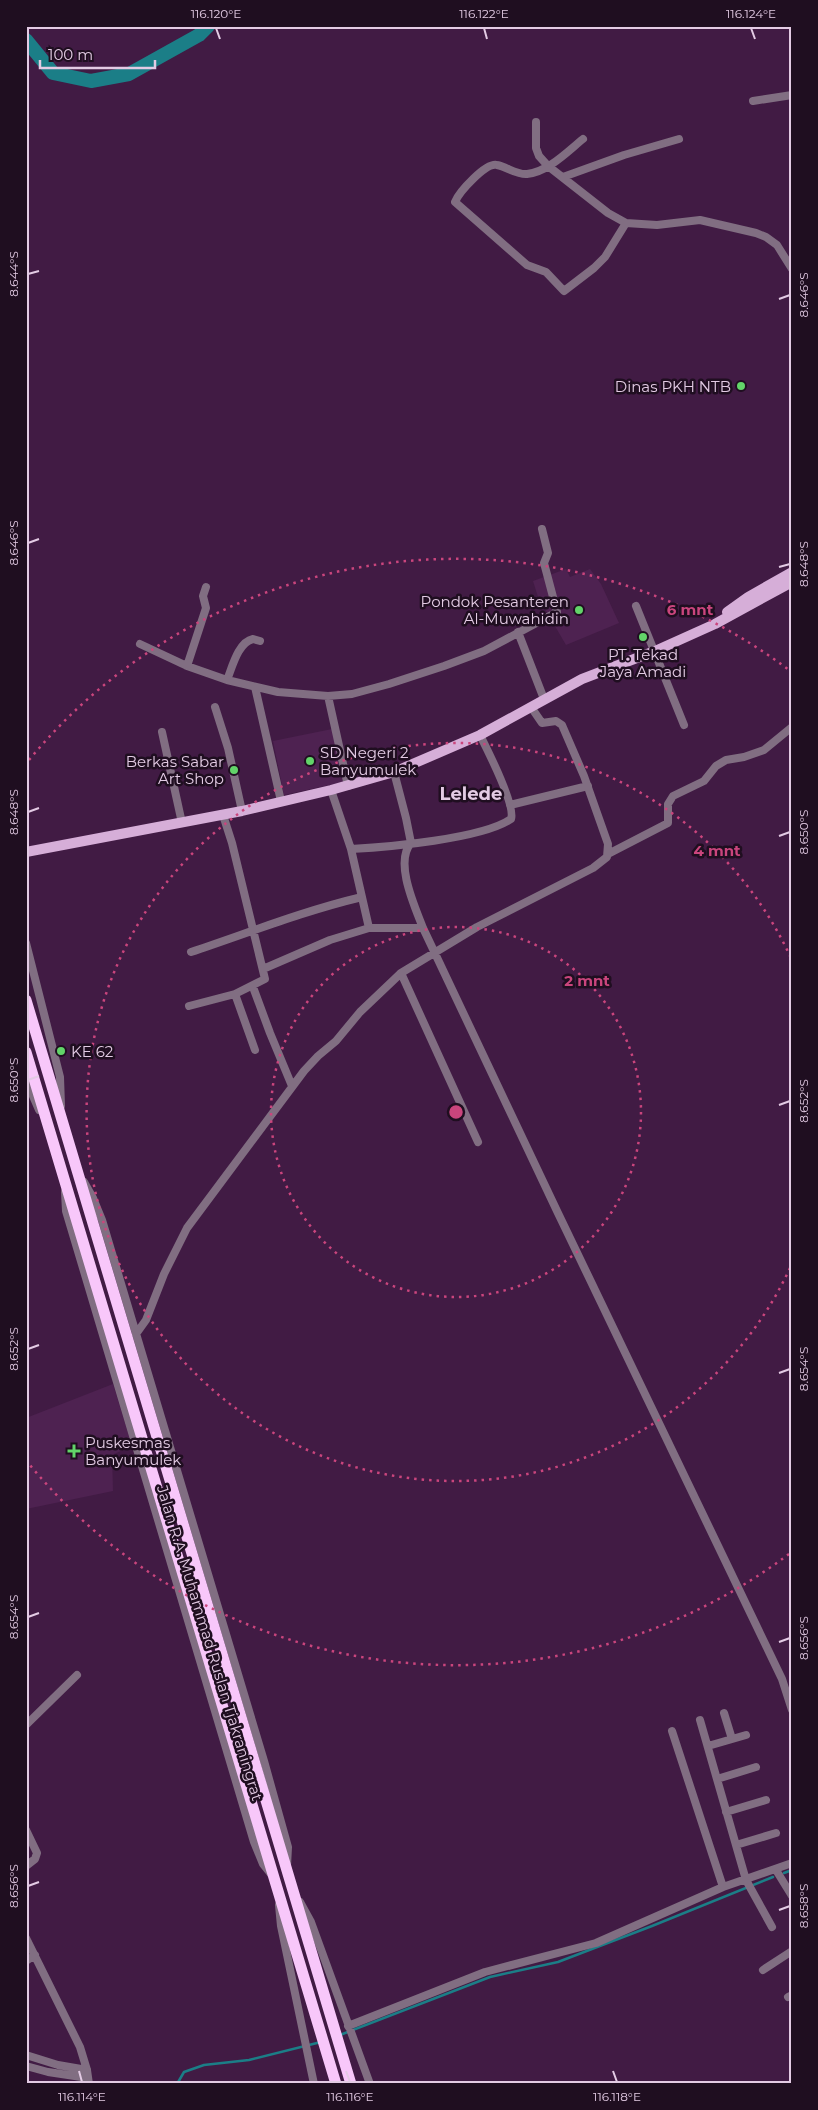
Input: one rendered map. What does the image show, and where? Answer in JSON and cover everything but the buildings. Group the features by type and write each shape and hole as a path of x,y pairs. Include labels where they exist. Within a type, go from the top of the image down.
{"highway":[{"name":"Jalan R.A. Muhammad Ruslan Tjakraningrat","path":"26,1000 351,2084"},
{"name":"Jalan R.A. Muhammad Ruslan Tjakraningrat","path":"26,1052 336,2084"}],"main road":[{"path":"26,852 224,815 348,786 394,772 480,735 582,679 655,651 715,624 739,604 791,576"}],"street":[{"path":"753,101 792,95"},
{"path":"536,122 536,148 538,156 602,209 626,223 657,225 700,220 746,230 772,241 792,269"},
{"path":"583,139 548,166 528,174 491,164 481,172 455,202 527,265 546,272 564,290 594,268 605,257 626,223"},
{"path":"563,177 624,155 679,139"},
{"path":"140,644 187,666 227,680 255,687 302,695 328,696 370,689 444,666 484,651 557,611 544,563 548,553 542,529"},
{"path":"187,666 206,607 203,596 206,587"},
{"path":"636,606 684,725"},
{"path":"518,632 544,699"},
{"path":"227,680 235,659 246,642 252,639 260,641"},
{"path":"255,687 281,802"},
{"path":"328,696 348,786"},
{"path":"215,707 228,748 242,811"},
{"path":"531,707 542,723 556,721 562,725 600,819 608,844 608,854"},
{"path":"136,1334 146,1320 164,1274 187,1228 292,1086 314,1060 336,1041 360,1012 401,973 477,927 593,868 604,860 608,854 666,825 670,818 669,800 673,796 704,781 716,766 726,760 744,757 764,750 792,727"},
{"path":"162,732 182,822"},
{"path":"351,848 411,843 482,830 502,824 512,818 510,805 480,735"},
{"path":"394,772 411,843"},
{"path":"510,805 588,786"},
{"path":"331,790 351,848 369,928"},
{"path":"189,1006 235,994 265,980 224,815"},
{"path":"411,843 406,849 404,863 410,890 423,928 782,1679 792,1710"},
{"path":"191,952 254,932 318,907 362,897"},
{"path":"263,969 330,940 369,928 423,928"},
{"name":"Jalan R.A. Muhammad Ruslan Tjakraningrat","path":"26,943 60,1077 60,1113"},
{"path":"401,973 478,1142"},
{"path":"253,987 292,1086"},
{"path":"235,994 255,1050"},
{"name":"Jalan R.A. Muhammad Ruslan Tjakraningrat","path":"26,1080 47,1123"},
{"name":"Jalan R.A. Muhammad Ruslan Tjakraningrat","path":"80,1176 93,1198 102,1220 284,1832 288,1847 287,1870"},
{"path":"26,1725 77,1675"},
{"path":"724,1713 732,1739"},
{"path":"700,1720 746,1880 772,1927"},
{"path":"672,1731 723,1887"},
{"path":"708,1746 746,1735"},
{"path":"717,1780 756,1767"},
{"path":"726,1812 766,1800"},
{"path":"26,1830 37,1853 35,1859 26,1866"},
{"path":"736,1845 776,1833"},
{"path":"348,2027 485,1972 596,1944 723,1887 792,1863"},
{"path":"776,1870 792,1896"},
{"name":"Jalan R.A. Muhammad Ruslan Tjakraningrat","path":"293,1891 311,1922 370,2084"},
{"name":"Jalan R.A. Muhammad Ruslan Tjakraningrat","path":"279,1895 281,1926 314,2084"},
{"path":"26,1938 73,2033 88,2077"},
{"path":"763,1970 792,1951"},
{"path":"26,1961 35,1955"},
{"path":"26,2055 88,2077"},
{"path":"26,2066 48,2072 88,2077"}],"shaded area":[{"name":"Pondok Pesanteren Al-Muwahidin","path":"566,569 570,577 590,569 601,584 619,623 566,645 538,597 533,581"},
{"name":"SD Negeri 2 Banyumulek","path":"337,728 348,781 284,795 273,741"},
{"name":"Puskesmas Banyumulek","path":"113,1384 132,1446 112,1455 113,1491 26,1509 26,1418"}],"waterway":[{"path":"26,40 53,73 91,81 129,74 199,35 208,26"},
{"path":"784,1873 792,1870"},
{"path":"340,2035 490,1977 558,1962 773,1877"},
{"path":"177,2084 184,2072 204,2065 249,2060 321,2042"}],"place":[{"name":"Dinas PKH NTB","path":"741,386"},
{"name":"Pondok Pesanteren Al-Muwahidin","path":"579,610"},
{"name":"PT. Tekad Jaya Amadi","path":"643,637"},
{"name":"SD Negeri 2 Banyumulek","path":"310,761"},
{"name":"Berkas Sabar Art Shop","path":"234,770"},
{"name":"KE 62","path":"61,1051"},
{"name":"Puskesmas Banyumulek","path":"74,1451"}],"district":[{"name":"Lelede","path":"471,794"}]}
